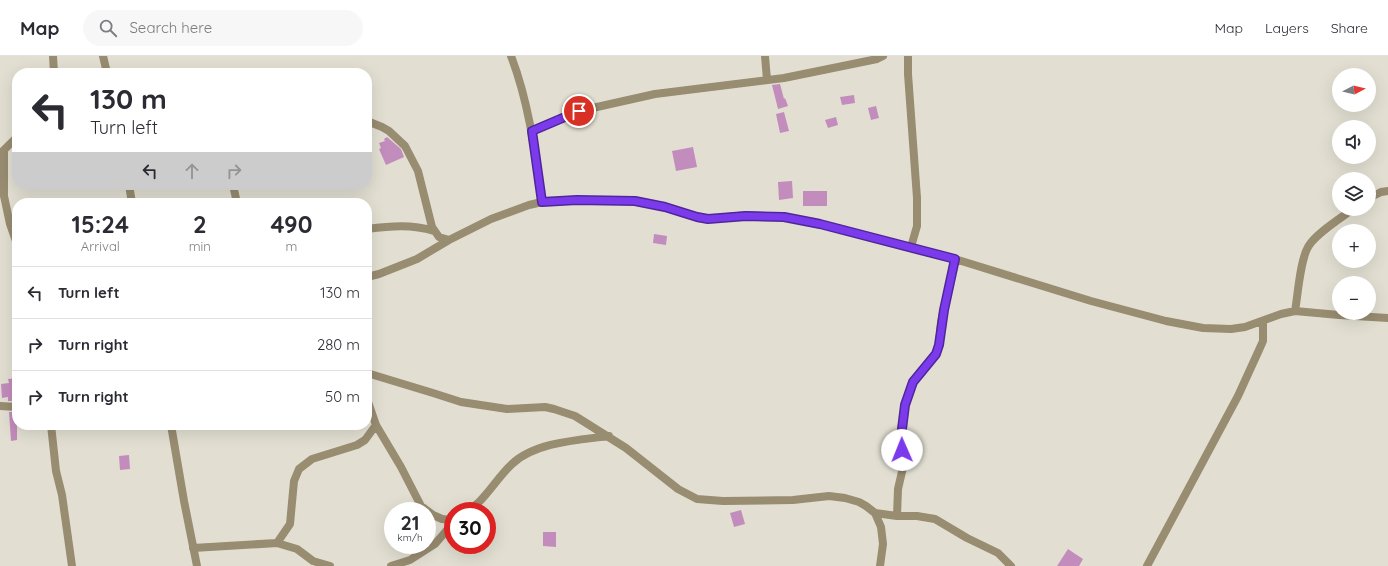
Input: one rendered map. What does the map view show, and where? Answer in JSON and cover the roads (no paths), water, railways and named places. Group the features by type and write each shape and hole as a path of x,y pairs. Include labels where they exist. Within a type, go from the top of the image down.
{"street":[{"path":"53,56 54,68"},
{"path":"103,56 106,68"},
{"path":"511,56 518,74 532,131 542,202"},
{"path":"765,56 767,80"},
{"path":"532,131 579,111 608,104 655,94 784,78 877,59 883,56"},
{"path":"908,56 917,198 917,226 911,247"},
{"path":"372,123 389,131 405,146 418,171 429,219 434,231 439,237 449,240"},
{"path":"12,143 2,152 4,196 12,230"},
{"path":"1376,195 1388,191"},
{"path":"372,276 391,270 417,259 449,240 491,219 542,202 577,200 635,201 665,207 708,219 746,216 784,217 820,224 955,259 1091,301 1166,321 1195,327 1231,329 1245,328 1281,314 1295,311 1388,318"},
{"path":"1295,311 1303,259 1308,247 1317,237 1344,216"},
{"path":"372,229 404,226 418,227 434,231"},
{"path":"897,516 898,489 904,464 901,437 905,405 913,382 936,354 955,259"},
{"path":"1147,566 1238,396 1263,341 1262,321"},
{"path":"372,375 461,402 507,409 554,409 575,416 609,436 678,489 697,499 723,501 785,500 829,496 859,502 874,513 881,527 883,544 880,566"},
{"path":"0,406 12,407"},
{"path":"372,413 376,425 401,467 421,506 433,515 444,519"},
{"path":"277,543 290,524 294,482 299,469 318,456 357,445 365,440 376,425"},
{"path":"52,430 56,471 62,495 72,566"},
{"path":"172,430 197,566"},
{"path":"479,502 512,464 522,456 536,450 570,441 609,436"},
{"path":"874,513 897,516 917,516 935,519 967,538 998,553 1011,566"},
{"path":"391,566 410,560 435,544 444,532"},
{"path":"193,548 277,543 297,549 313,564 330,566"}]}
